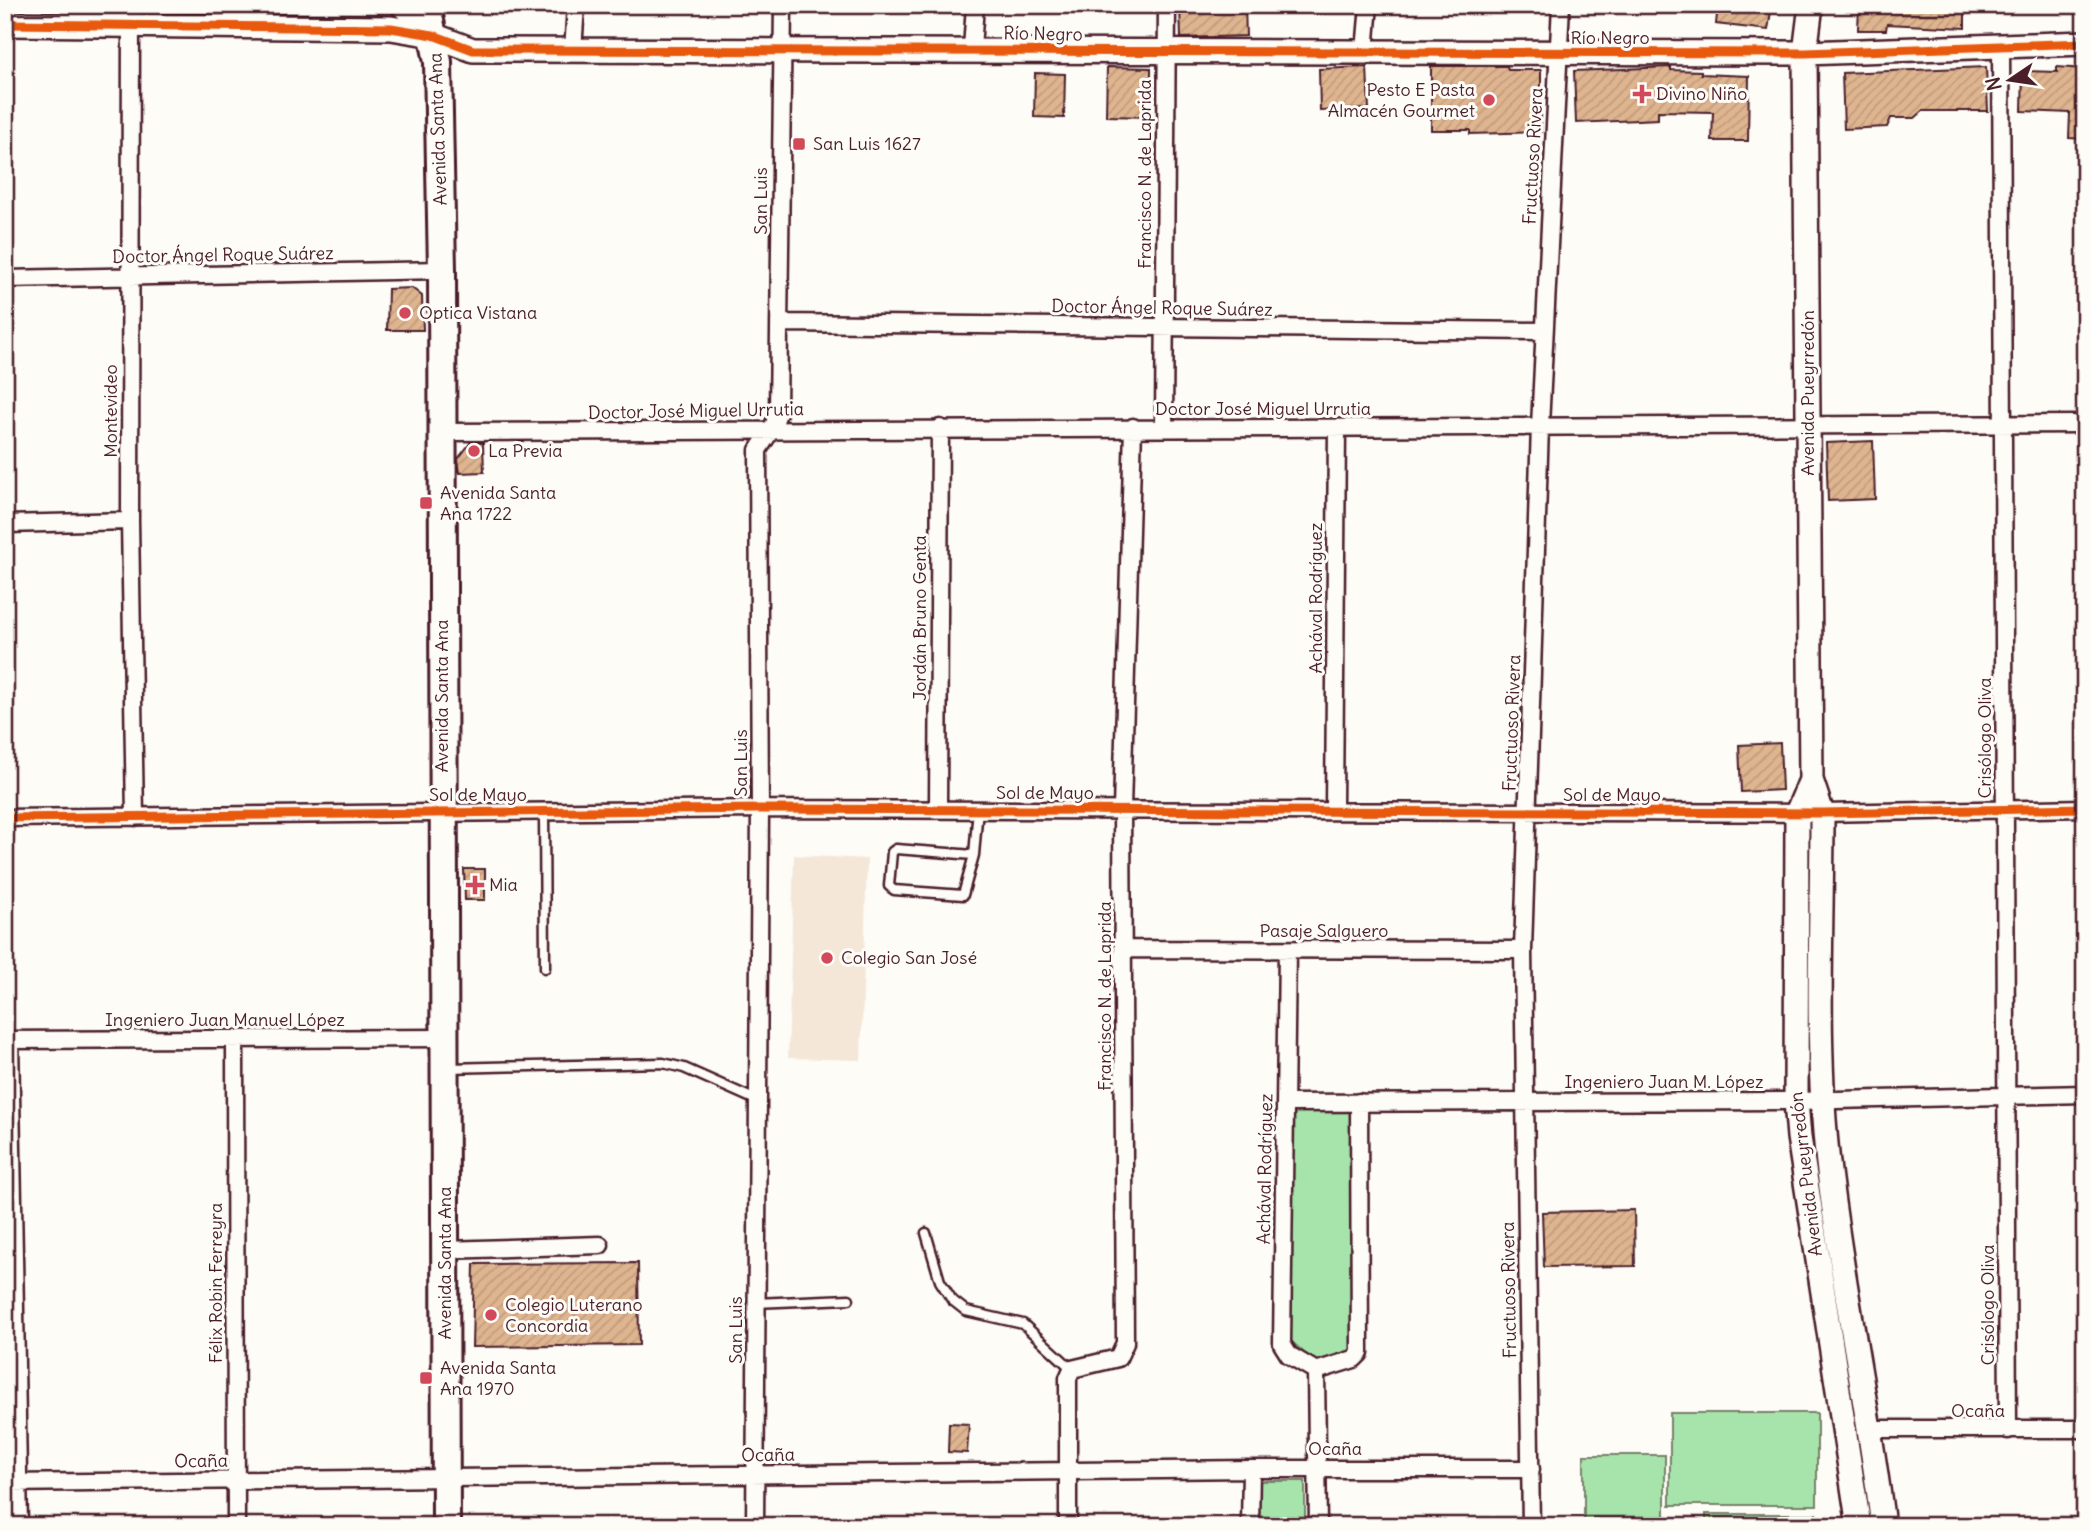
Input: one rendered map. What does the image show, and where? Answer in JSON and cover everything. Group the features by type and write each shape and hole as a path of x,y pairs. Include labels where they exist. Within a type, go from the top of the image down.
{"main road":[{"path":"405,5 433,35"},
{"name":"Avenida Santa Ana","path":"427,5 438,61 442,270 446,1526"},
{"name":"Avenida Pueyrredón","path":"1811,5 1805,53 1811,780 1822,813 1823,1100 1830,1177 1871,1429 1883,1526"},
{"name":"Río Negro","path":"5,24 130,16 391,27 433,35 473,50 573,51 972,49 1557,54 1805,53 2085,43"},
{"name":"Avenida Pueyrredón","path":"1811,780 1797,813 1796,1101 1816,1266 1859,1526"}],"street":[{"path":"573,51 576,5"},
{"name":"San Luis","path":"755,1526 760,809 758,450 772,429 778,413 780,51 783,5"},
{"path":"972,49 975,5"},
{"name":"Francisco N. de Laprida","path":"1164,428 1164,51 1167,5"},
{"path":"1365,51 1369,5"},
{"name":"Fructuoso Rivera","path":"1531,1526 1523,950 1540,426 1561,5"},
{"name":"Montevideo","path":"130,16 130,522 135,817"},
{"name":"Crisólogo Oliva","path":"2001,47 2008,1430"},
{"name":"Doctor Ángel Roque Suárez","path":"5,278 442,270"},
{"name":"Doctor Ángel Roque Suárez","path":"779,323 1544,331"},
{"name":"Doctor José Miguel Urrutia","path":"442,432 2085,424"},
{"name":"Francisco N. de Laprida","path":"1072,1369 1118,1358 1125,1343 1122,809 1133,427"},
{"name":"Jordán Bruno Genta","path":"937,808 940,428"},
{"name":"Achával Rodríguez","path":"1334,810 1337,429"},
{"path":"5,524 130,522"},
{"name":"Sol de Mayo","path":"5,818 443,811 937,808 1822,813 2085,808"},
{"name":"Pasaje Salguero","path":"1124,949 1523,950"},
{"name":"Achával Rodríguez","path":"1287,950 1282,1344 1289,1355 1316,1371"},
{"name":"Ingeniero Juan Manuel López","path":"8,1040 445,1038"},
{"path":"8,1040 12,1483 19,1526"},
{"name":"Félix Robin Ferreyra","path":"235,1041 236,1526"},
{"name":"Ingeniero Juan M. López","path":"1286,1103 1796,1101 2085,1094"},
{"path":"1318,1526 1316,1371 1354,1359 1360,1353 1359,1102"},
{"path":"445,1250 600,1245"},
{"path":"1068,1526 1068,1378 1072,1369"},
{"name":"Ocaña","path":"1871,1429 2085,1429"},
{"name":"Ocaña","path":"12,1483 1318,1468 1531,1469"},
{"path":"1250,1526 1251,1469"}],"lane":[{"path":"974,855 896,849 892,852 890,886 894,890 959,897 966,890 974,855 978,808"},
{"path":"544,810 545,968"},
{"path":"445,1068 663,1063 684,1068 756,1100"},
{"path":"926,1233 940,1281 952,1300 966,1311 1023,1324 1072,1369"},
{"path":"755,1303 849,1300"}],"shaded area":[{"name":"Colegio San José","path":"794,855 867,859 861,1060 788,1058"}],"green space":[{"path":"1290,1107 1353,1107 1355,1349 1316,1364 1289,1339"},
{"path":"1670,1413 1817,1413 1817,1505 1670,1505"},
{"path":"1584,1455 1665,1455 1665,1526 1584,1526"},
{"path":"1258,1481 1305,1481 1305,1526 1255,1526"},
{"path":"1706,1514 1816,1514 1816,1526 1706,1526"}],"building":[{"path":"1180,5 1245,5 1246,36 1181,38"},
{"path":"1718,5 1772,5 1768,30 1716,24"},
{"path":"1859,5 1965,5 1965,28 1887,24 1886,30 1858,30"},
{"path":"1431,66 1507,66 1508,70 1541,70 1541,132 1470,134 1470,130 1431,130"},
{"path":"1107,67 1151,68 1151,117 1106,116"},
{"path":"1367,67 1369,109 1320,111 1319,69"},
{"path":"1671,67 1671,70 1701,71 1701,74 1749,76 1748,141 1712,141 1713,112 1658,111 1658,119 1576,123 1574,71"},
{"path":"1986,67 1988,111 1923,111 1915,118 1891,118 1887,127 1844,129 1842,73"},
{"path":"2057,67 2085,69 2085,139 2069,138 2070,113 2022,111 2023,71 2057,72"},
{"path":"1035,73 1065,74 1064,118 1034,117"},
{"name":"Optica Vistana","path":"412,288 422,296 423,330 387,330 388,289"},
{"path":"1873,441 1875,499 1828,501 1826,443"},
{"name":"La Previa","path":"471,442 483,443 484,472 460,473 458,459"},
{"path":"1780,743 1782,790 1741,792 1739,745"},
{"name":"Mia","path":"464,869 485,869 485,900 465,900"},
{"path":"1634,1210 1635,1266 1544,1267 1542,1212"},
{"path":"638,1263 639,1345 472,1347 474,1264"},
{"path":"949,1423 969,1424 967,1453 948,1452"}],"cycle path":[{"path":"5,24 391,28 433,35 473,50 1805,53 2085,43"},
{"path":"5,818 760,809 1822,813 2085,808"}],"place":[{"name":"Divino Niño","path":"1642,94"},
{"name":"Pesto E Pasta Almacén Gourmet","path":"1489,100"},
{"name":"San Luis 1627","path":"799,144"},
{"name":"Optica Vistana","path":"405,313"},
{"name":"La Previa","path":"474,451"},
{"name":"Avenida Santa Ana 1722","path":"426,503"},
{"name":"Mia","path":"475,885"},
{"name":"Colegio San José","path":"827,958"},
{"name":"Colegio Luterano Concordia","path":"491,1315"},
{"name":"Avenida Santa Ana 1970","path":"426,1378"}]}
